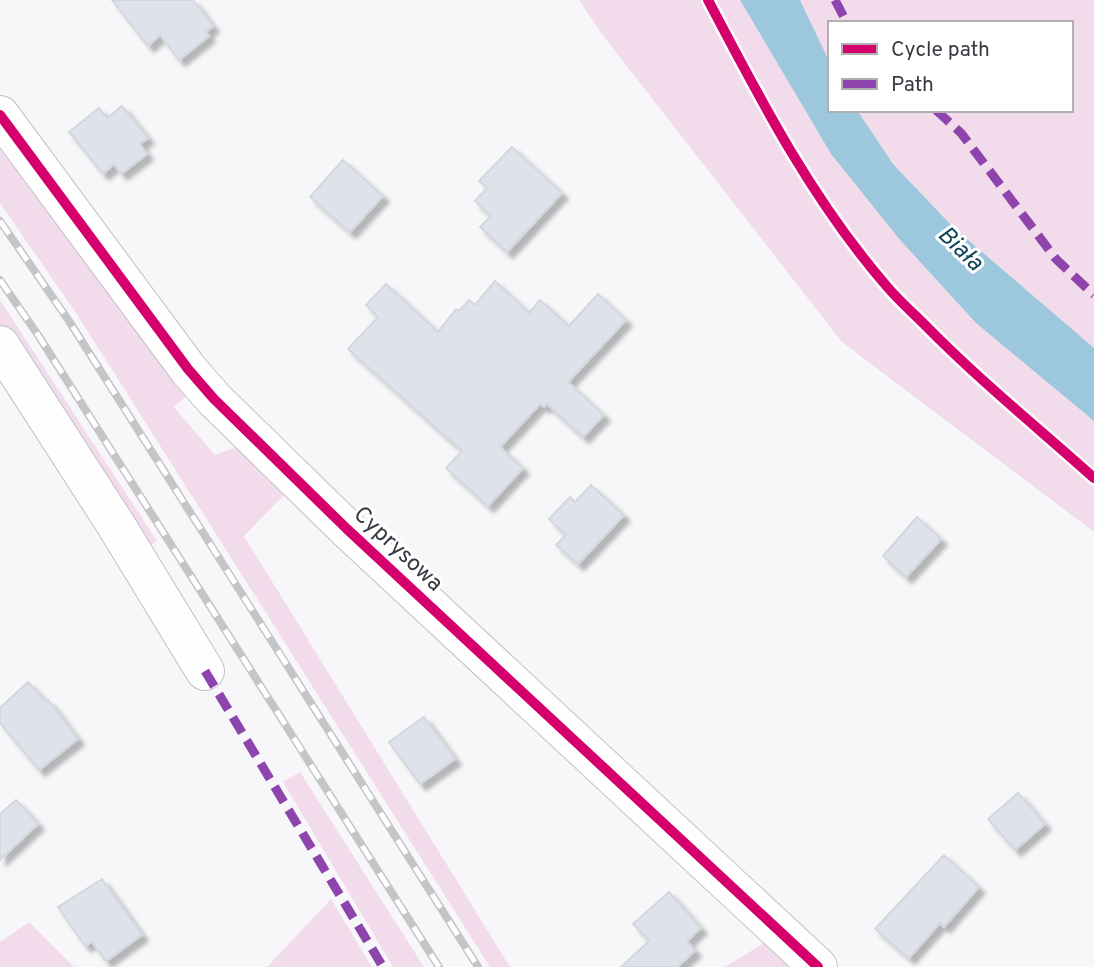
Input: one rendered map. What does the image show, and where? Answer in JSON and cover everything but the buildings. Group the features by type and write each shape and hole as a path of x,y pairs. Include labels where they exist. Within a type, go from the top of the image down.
{"street":[{"name":"Cyprysowa","path":"0,116 188,369 214,399 347,529 818,967"},
{"path":"0,345 102,502 205,671"}],"shaded area":[{"path":"579,0 740,0 831,154 900,240 976,323 1094,421 1094,532 842,342 601,33"},
{"path":"800,0 1094,0 1094,348 953,227 893,164 858,112 1073,112 1073,21 828,21 828,59"},
{"path":"0,138 191,392 174,407 215,455 242,445 289,490 244,536 510,967 490,967 78,316 0,203"},
{"path":"0,300 157,541 150,545 0,325"},
{"path":"300,772 424,967 393,967 283,782"},
{"path":"331,899 372,967 267,967"},
{"path":"29,922 74,967 0,967 0,942"},
{"path":"772,938 802,967 725,967"}],"water":[{"name":"Biała","path":"740,0 800,0 828,59 828,112 858,112 893,164 953,227 1094,348 1094,421 976,323 900,240 831,154"}],"railway":[{"path":"0,221 69,321 478,967"},
{"path":"0,280 38,335 439,967"}],"marked path":[{"path":"835,0 846,21"},
{"path":"938,112 961,133 1056,259 1094,295"},
{"path":"205,671 383,967"}],"cycle path":[{"path":"708,0 788,147 833,217 858,250 894,294 945,345 1094,478"},
{"path":"0,115 188,369 214,399 347,529 818,967"}]}
